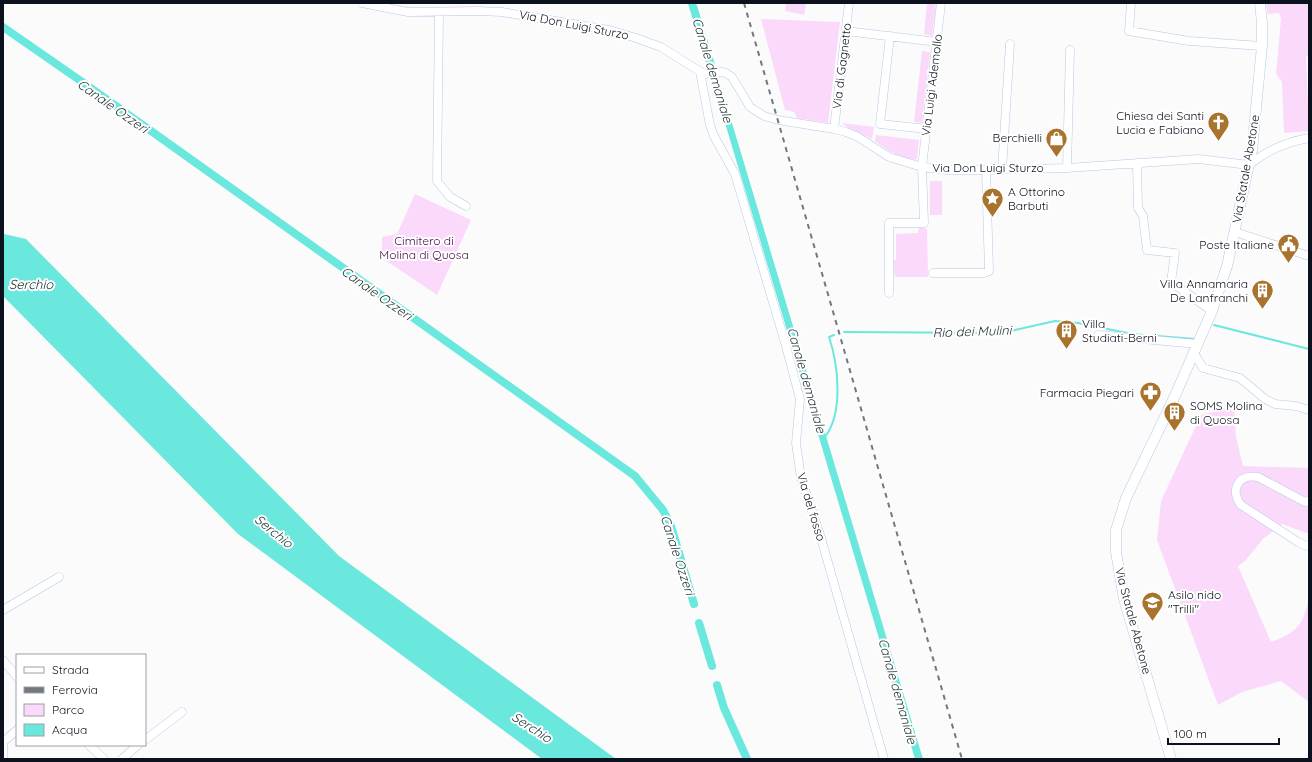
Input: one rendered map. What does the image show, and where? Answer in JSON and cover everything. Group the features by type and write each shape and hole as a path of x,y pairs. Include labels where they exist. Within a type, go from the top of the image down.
{"main road":[{"name":"Via Statale Abetone","path":"1171,759 1126,605 1118,565 1115,538 1118,520 1126,498 1196,348 1223,282 1249,165 1262,46 1260,3"}],"street":[{"name":"Via Don Luigi Sturzo","path":"362,3 408,12 502,12 609,30 661,47 704,73 721,72 732,77 746,102 758,113 778,120 834,129 858,137 893,158 922,167 940,170 1002,170 1067,168 1199,159 1249,165"},
{"name":"Via di Gagnetto","path":"834,129 849,3"},
{"name":"Via Luigi Ademollo","path":"889,293 889,223 924,223 922,167 941,3"},
{"path":"1131,3 1129,31 1189,41 1262,46"},
{"path":"439,12 438,181 450,197 466,206"},
{"path":"846,31 937,42"},
{"path":"890,36 880,124 927,129"},
{"path":"1002,170 1010,44"},
{"path":"1067,168 1070,50"},
{"name":"Via del fosso","path":"704,73 710,125 714,136 734,174 788,353 800,399 796,443 801,478 821,538 884,759"},
{"path":"1249,165 1261,155 1280,145 1309,138"},
{"path":"1137,163 1138,208 1143,216 1147,250 1175,253 1171,282 1212,311"},
{"path":"933,274 988,272 986,170"},
{"path":"1235,232 1309,256"},
{"path":"1098,335 1196,348 1203,368 1240,378 1265,400 1275,404 1296,406 1309,410"},
{"path":"1309,501 1305,502 1258,477 1250,476 1243,478 1236,487 1237,499 1241,505 1298,542 1309,547"},
{"path":"3,610 59,577"},
{"path":"3,660 16,676"},
{"path":"146,739 182,712"},
{"path":"3,759 3,742 16,731"},
{"path":"91,746 104,759"},
{"path":"122,759 137,746"}],"green space":[{"path":"786,3 806,3 804,15 785,11"},
{"path":"927,3 936,3 932,36 924,34"},
{"path":"1266,3 1307,3 1309,6 1309,57 1306,55 1309,131 1284,133 1282,82 1276,74 1281,19 1279,13 1268,14"},
{"path":"761,19 840,22 828,123 797,118 794,112 785,110"},
{"path":"922,51 930,52 922,123 914,122"},
{"path":"842,123 874,127 872,139 845,126"},
{"path":"876,135 919,140 917,159 907,159 889,151 875,141"},
{"path":"930,181 942,181 942,215 930,215"},
{"name":"Cimitero di Molina di Quosa","path":"415,194 471,220 437,295 382,258 382,237 397,234"},
{"path":"919,227 927,229 928,277 895,277 893,261 896,260 896,234 918,233"},
{"path":"1234,407 1236,437 1243,466 1309,468 1309,534 1282,524 1263,539 1245,561 1238,566 1271,642 1287,635 1298,627 1307,608 1309,598 1309,702 1281,681 1242,692 1218,705 1157,540 1161,501 1201,415"}],"water":[{"path":"714,63 923,759 915,759 708,66"},
{"name":"Serchio","path":"3,227 4,234 26,239 339,556 616,759 542,759 238,534 3,296"}],"waterway":[{"name":"Canale demaniale","path":"692,3 714,75"},
{"name":"Canale Ozzeri","path":"3,27 635,476 663,510 671,526 694,604"},
{"name":"Rio dei Mulini","path":"844,332 1002,333 1055,321 1078,323 1132,334 1195,339"},
{"path":"1214,325 1309,349"},
{"name":"Rio dei Mulini","path":"825,437 831,427 837,401 837,374 829,337 834,335"},
{"name":"Canale Ozzeri","path":"699,623 712,666"},
{"name":"Canale Ozzeri","path":"717,685 724,708 747,759"}],"railway":[{"path":"744,3 962,759"}],"place":[{"name":"Chiesa dei Santi Lucia e Fabiano","path":"1219,142"},
{"name":"Berchielli","path":"1057,158"},
{"name":"A Ottorino Barbuti","path":"992,218"},
{"name":"Poste Italiane","path":"1289,264"},
{"name":"Villa Annamaria De Lanfranchi","path":"1263,310"},
{"name":"Villa Studiati-Berni","path":"1067,350"},
{"name":"Farmacia Piegari","path":"1150,412"},
{"name":"SOMS Molina di Quosa","path":"1175,432"},
{"name":"Asilo nido \"Trilli\"","path":"1153,622"}]}
